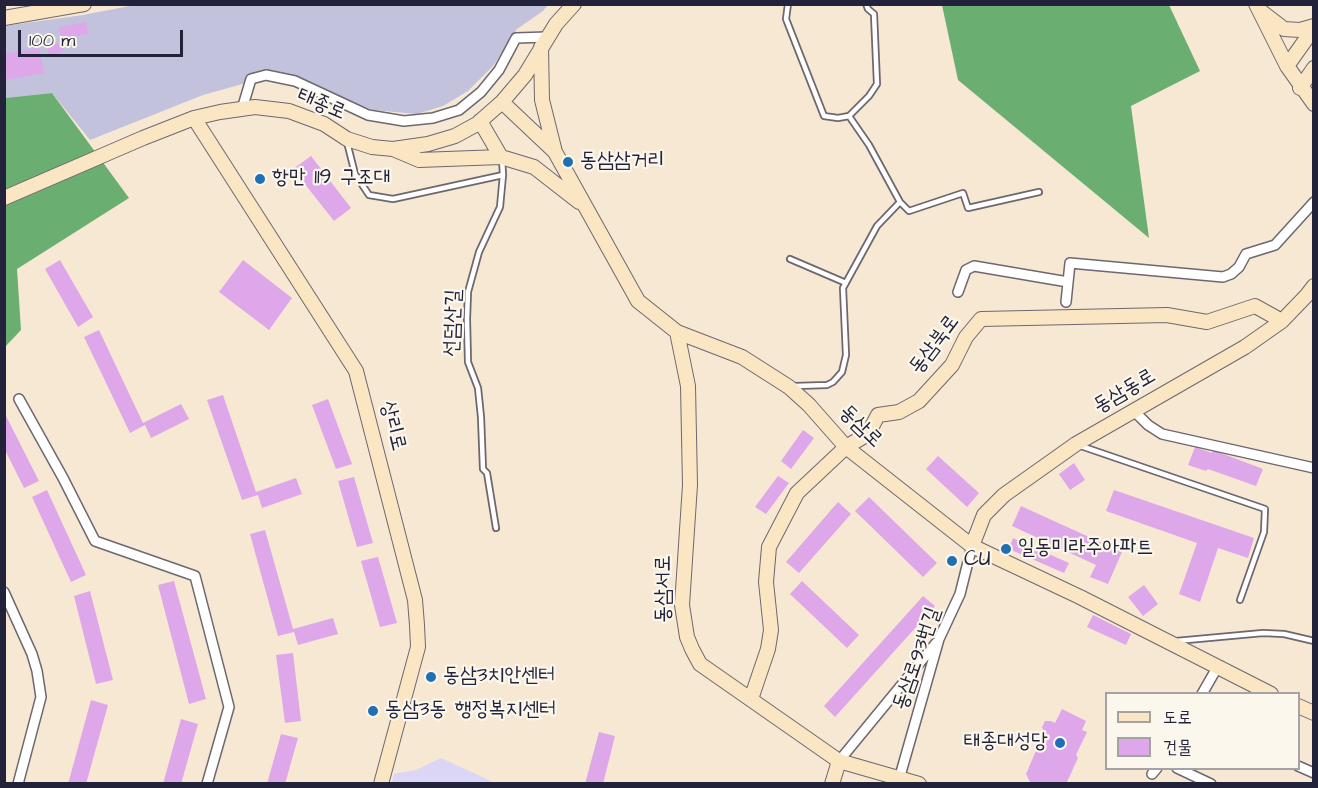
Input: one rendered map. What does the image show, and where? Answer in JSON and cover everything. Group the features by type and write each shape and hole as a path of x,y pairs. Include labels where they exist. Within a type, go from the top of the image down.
{"street":[{"path":"4,18 84,4"},
{"name":"태종로","path":"4,198 194,118 255,107 290,111 324,124 347,139 372,147 393,150 428,144 455,136 480,121 502,102 525,75 556,24 574,4"},
{"path":"1258,6 1270,20 1284,29 1300,30 1314,27"},
{"path":"1258,6 1287,66 1300,88 1314,104"},
{"path":"1287,66 1314,27"},
{"path":"242,109 252,79 266,75 295,81 368,115 404,121 433,118 459,110 482,92 499,70 516,38 544,42 542,100 555,152"},
{"path":"1300,88 1314,68"},
{"name":"동삼로","path":"502,102 555,152 638,301 677,332 742,357 789,387 809,405 846,447 972,546 1269,692"},
{"name":"상리로","path":"194,118 356,371 415,600 417,625 418,647 381,783"},
{"path":"480,121 501,157"},
{"path":"393,150 419,160 501,157 534,167 585,206"},
{"path":"1066,302 1070,263 1223,277 1231,274 1239,267 1246,254 1275,245 1314,202"},
{"path":"958,292 966,270 974,266 1068,282"},
{"name":"동삼동로","path":"972,546 984,515 1004,495 1076,444 1245,347 1282,321 1312,293"},
{"name":"동삼북로","path":"751,699 768,649 771,630 765,582 769,547 797,493 846,447 868,434 878,415 899,412 919,401 952,365 966,337 981,319 1167,315 1207,322 1255,306 1282,321"},
{"name":"동삼서로","path":"677,332 688,386 690,485 682,605 687,637 700,664 839,761 898,781 919,783"},
{"path":"19,399 63,478 94,541 195,576 229,707 207,783"},
{"path":"1134,411 1148,425 1162,434 1314,468"},
{"name":"동삼로93번길","path":"898,781 939,639 960,594 972,546"},
{"path":"4,592 32,654 41,697 18,783"},
{"path":"832,783 839,761 939,639"},
{"path":"1203,692 1218,666"},
{"path":"1300,706 1314,713"},
{"path":"1300,766 1314,773"},
{"path":"1182,770 1211,783"}],"lane":[{"path":"788,4 786,19 824,116 838,118 849,116 869,96 877,84 874,14 868,9 867,4"},
{"path":"849,116 869,145 900,202 909,211 963,193 968,208 1039,192"},
{"path":"347,139 356,174 369,195 393,199 503,175"},
{"name":"선덤산길","path":"496,528 487,473 483,469 482,417 478,388 468,362 467,319 468,292 479,252 500,207 503,175 501,157"},
{"path":"789,387 827,385 842,372 846,355 842,293 877,226 900,202"},
{"path":"790,259 846,283"},
{"path":"1076,444 1265,509 1264,532 1240,600"},
{"path":"1168,642 1263,633 1284,634 1314,641"}],"shaded area":[{"path":"140,4 548,5 517,29 493,66 468,91 443,106 417,114 373,110 282,73 203,95 90,140 52,93 5,98 4,26"},
{"path":"441,758 492,783 392,783 394,774 416,770"}],"green space":[{"path":"942,5 1169,5 1200,71 1131,106 1149,238 958,80"},
{"path":"52,93 129,198 17,269 21,330 5,347 5,98"}],"building":[{"path":"86,22 88,34 61,39 59,27"},
{"path":"62,42 64,51 49,55 47,46"},
{"path":"39,48 44,73 4,80 4,54"},
{"path":"311,156 351,208 334,221 293,169"},
{"path":"60,260 93,317 78,327 45,269"},
{"path":"243,260 292,298 269,330 219,292"},
{"path":"99,330 143,423 181,404 189,419 151,438 145,425 130,433 84,337"},
{"path":"223,395 256,492 296,478 302,494 262,508 258,495 242,500 207,400"},
{"path":"328,399 352,464 336,469 312,405"},
{"path":"4,412 39,481 24,488 4,448"},
{"path":"803,430 814,438 791,469 781,461"},
{"path":"1195,447 1212,453 1213,450 1263,469 1256,486 1208,469 1206,471 1188,465"},
{"path":"938,456 979,493 967,507 926,469"},
{"path":"1074,463 1085,480 1070,490 1059,474"},
{"path":"778,476 789,483 766,514 755,507"},
{"path":"354,477 373,543 357,547 338,481"},
{"path":"47,490 86,575 71,582 32,497"},
{"path":"1114,490 1254,538 1248,558 1218,548 1200,602 1179,594 1197,543 1106,511"},
{"path":"869,497 937,563 923,577 855,511"},
{"path":"838,502 851,514 799,573 786,562"},
{"path":"1021,506 1122,552 1108,584 1090,577 1096,565 1012,526"},
{"path":"265,530 293,629 333,618 338,634 298,645 294,632 278,636 250,534"},
{"path":"1013,538 1069,563 1064,573 1009,549"},
{"path":"378,557 397,623 380,627 361,561"},
{"path":"174,581 206,699 189,704 158,585"},
{"path":"802,581 859,635 847,648 790,594"},
{"path":"1144,585 1158,604 1143,616 1128,597"},
{"path":"90,591 113,680 96,684 74,596"},
{"path":"923,596 935,606 835,717 824,706"},
{"path":"1093,615 1131,634 1126,645 1087,627"},
{"path":"293,653 301,721 285,723 276,655"},
{"path":"91,700 108,705 86,784 68,784"},
{"name":"태종대성당","path":"1062,709 1086,721 1082,730 1087,732 1076,755 1078,758 1066,784 1031,784 1026,774 1044,732 1042,727 1045,721 1055,723"},
{"path":"181,719 198,724 181,784 163,784"},
{"path":"599,732 615,736 603,784 585,784"},
{"path":"281,734 298,738 285,784 267,784"}],"place":[{"name":"동삼삼거리","path":"568,162"},
{"name":"항만 119 구조대","path":"260,179"},
{"name":"일동미라주아파트","path":"1006,549"},
{"name":"CU","path":"952,561"},
{"name":"동삼3치안센터","path":"431,677"},
{"name":"동삼3동 행정복지센터","path":"373,711"},
{"name":"태종대성당","path":"1060,743"}]}
